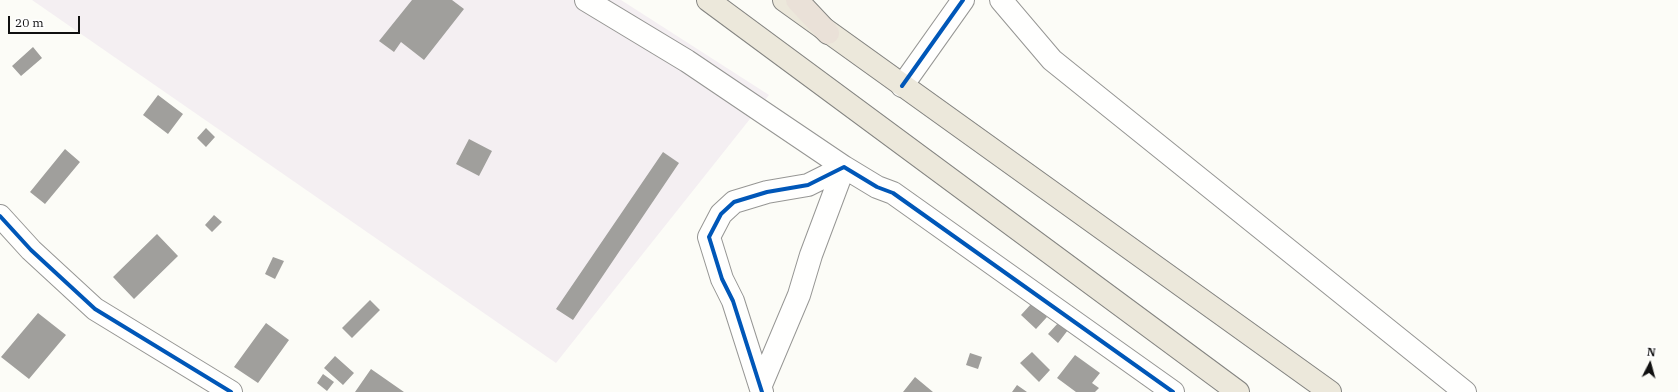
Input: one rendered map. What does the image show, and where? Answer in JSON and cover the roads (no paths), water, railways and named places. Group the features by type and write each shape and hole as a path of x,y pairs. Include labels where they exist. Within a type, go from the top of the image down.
{"highway":[{"path":"797,0 828,33"}],"main road":[{"path":"708,0 1238,392"},
{"path":"784,0 1330,392"}],"street":[{"path":"586,0 687,62 844,167 877,187 893,193 1173,392"},
{"path":"902,86 963,0"},
{"path":"1001,0 1052,60 1465,392"},
{"path":"761,388 733,301 722,279 709,237 721,214 734,202 766,192 808,185 844,167"},
{"path":"761,388 799,295 811,255 844,167"},
{"path":"0,216 31,250 95,309 231,392"}]}
